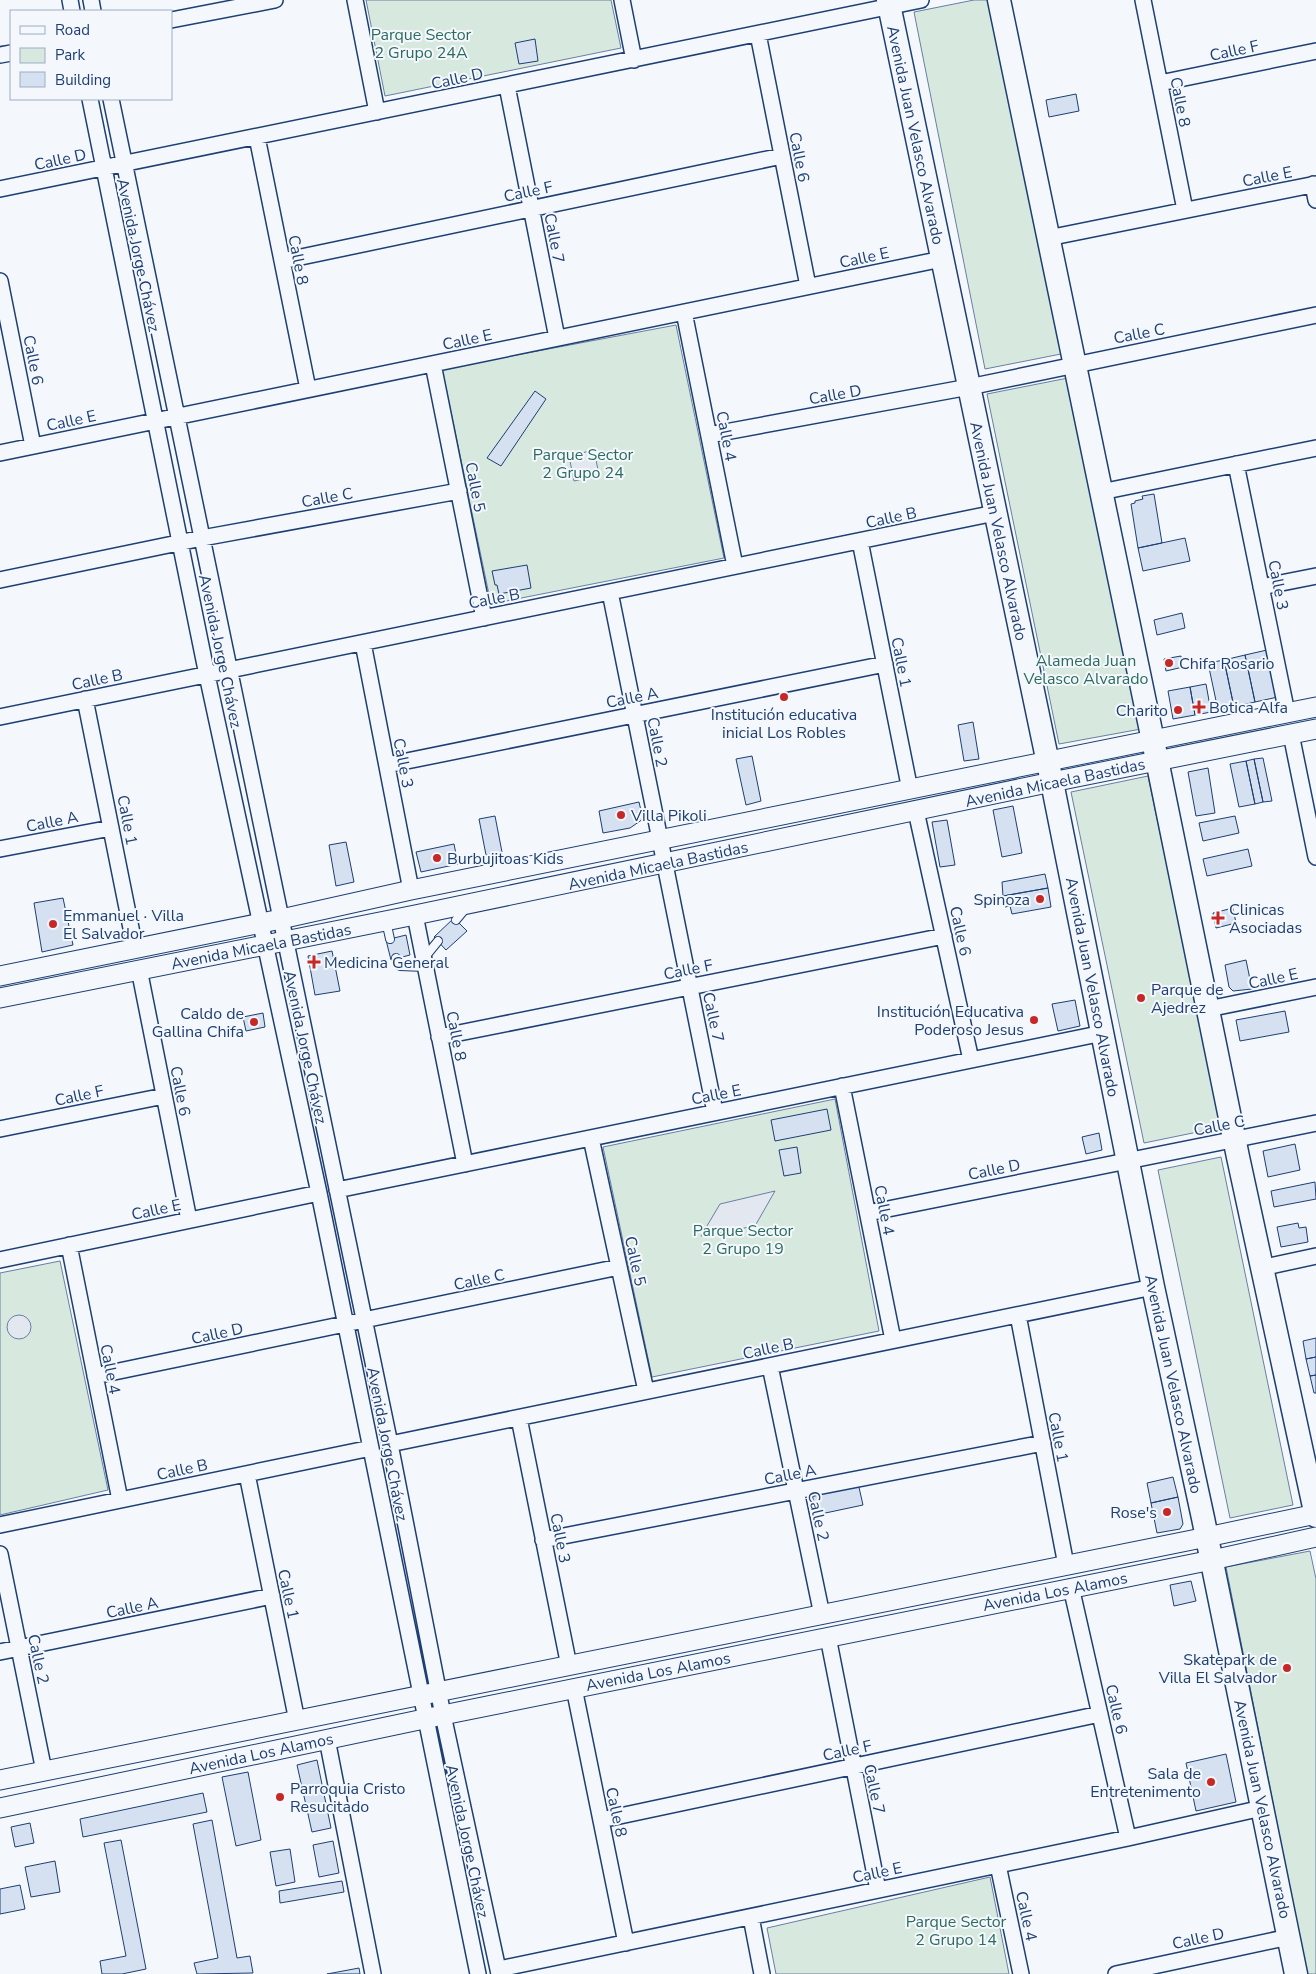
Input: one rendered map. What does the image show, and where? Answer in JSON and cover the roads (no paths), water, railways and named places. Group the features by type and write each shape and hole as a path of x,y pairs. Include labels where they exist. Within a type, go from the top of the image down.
{"main road":[{"path":"999,0 1234,1140 1316,1515"},
{"name":"Avenida Juan Velasco Alvarado","path":"889,3 1050,772 1153,1287 1212,1560 1296,1974"}],"street":[{"path":"172,20 229,5 276,0"},
{"path":"355,0 377,112"},
{"path":"622,0 634,60"},
{"name":"Calle D","path":"0,189 634,60 758,34 889,3 921,0"},
{"name":"Calle 8","path":"1143,0 1185,210"},
{"name":"Calle 6","path":"758,34 808,286"},
{"name":"Calle F","path":"1160,83 1316,51"},
{"name":"Calle 7","path":"507,86 557,338"},
{"name":"Avenida Jorge Chávez","path":"90,100 207,674 262,923 371,1448 430,1694"},
{"name":"Avenida Jorge Chávez","path":"111,100 390,1444 478,1974"},
{"name":"Calle 8","path":"257,137 308,389"},
{"name":"Calle F","path":"282,261 782,156"},
{"path":"1314,184 1316,200"},
{"name":"Calle E","path":"1048,238 1314,184"},
{"name":"Calle E","path":"0,453 942,259"},
{"name":"Calle 6","path":"0,281 4,323 33,446"},
{"name":"Calle 4","path":"684,312 735,566"},
{"name":"Calle C","path":"969,387 1075,363 1316,315"},
{"name":"Calle 5","path":"433,364 484,618"},
{"name":"Calle D","path":"708,435 969,387"},
{"path":"1101,492 1316,448"},
{"name":"Calle 3","path":"1236,464 1287,714"},
{"name":"Calle C","path":"202,538 459,490"},
{"name":"Calle B","path":"0,717 995,513"},
{"path":"0,580 202,538"},
{"name":"Calle 1","path":"860,541 910,790"},
{"path":"1261,587 1316,576"},
{"name":"Calle 2","path":"610,592 660,840"},
{"name":"Calle 3","path":"363,642 411,890"},
{"name":"Calle A","path":"387,765 885,664"},
{"name":"Calle 1","path":"86,700 135,948"},
{"name":"Avenida Micaela Bastidas","path":"0,998 286,941 388,930 415,915 916,811 1050,772 1155,750 1316,707"},
{"name":"Avenida Micaela Bastidas","path":"1155,750 1290,734 1316,729"},
{"path":"1290,734 1316,857"},
{"name":"Avenida Micaela Bastidas","path":"0,976 262,923 411,890 910,790 1050,772"},
{"name":"Calle 6","path":"916,811 971,1060"},
{"name":"Calle A","path":"0,849 111,828"},
{"name":"Calle 7","path":"660,840 715,1112"},
{"name":"Calle 8","path":"415,915 464,1164"},
{"name":"Calle F","path":"439,1036 944,936"},
{"name":"Calle 6","path":"139,969 189,1220"},
{"name":"Calle E","path":"1208,1009 1316,987"},
{"name":"Calle E","path":"337,1190 1102,1033"},
{"name":"Calle 4","path":"842,1086 893,1340"},
{"name":"Calle F","path":"0,1130 164,1096"},
{"name":"Calle C","path":"1128,1161 1316,1124"},
{"name":"Calle 5","path":"591,1138 646,1392"},
{"name":"Calle D","path":"868,1213 1128,1161"},
{"name":"Calle E","path":"0,1260 319,1193"},
{"name":"Calle 4","path":"69,1245 120,1500"},
{"path":"1261,1268 1316,1256"},
{"name":"Calle C","path":"346,1324 619,1268"},
{"name":"Calle B","path":"390,1444 1153,1287"},
{"name":"Calle 1","path":"1018,1314 1066,1565"},
{"name":"Calle D","path":"95,1376 346,1324"},
{"name":"Calle 2","path":"770,1366 822,1614"},
{"name":"Calle 3","path":"518,1418 569,1666"},
{"name":"Calle A","path":"543,1540 1043,1443"},
{"name":"Calle B","path":"0,1525 371,1448"},
{"name":"Calle 1","path":"246,1474 297,1721"},
{"name":"Avenida Los Alamos","path":"0,1780 1316,1515"},
{"name":"Avenida Los Alamos","path":"0,1808 574,1688 1212,1560 1316,1537"},
{"name":"Calle 2","path":"0,1554 44,1771"},
{"name":"Calle 6","path":"1071,1587 1128,1838"},
{"name":"Calle A","path":"0,1652 272,1596"},
{"name":"Calle 7","path":"828,1637 852,1767 878,1890"},
{"name":"Calle 8","path":"574,1688 626,1943"},
{"name":"Calle F","path":"601,1820 1100,1714"},
{"name":"Avenida Jorge Chávez","path":"434,1717 499,1972"},
{"path":"327,1739 373,1974"},
{"name":"Calle E","path":"499,1972 626,1943 1128,1838 1262,1808"},
{"name":"Calle 4","path":"998,1865 1022,1974"},
{"path":"751,1917 762,1974"},
{"name":"Calle D","path":"1116,1974 1288,1937"}],"lane":[{"path":"456,920 469,904"},
{"path":"396,958 400,966 424,963 438,941"}],"place":[{"name":"Chifa Rosario","path":"1169,663"},
{"name":"Institución educativa inicial Los Robles","path":"784,697"},
{"name":"Botica Alfa","path":"1199,707"},
{"name":"Charito","path":"1178,710"},
{"name":"Villa Pikoli","path":"621,815"},
{"name":"Burbujitoas Kids","path":"437,858"},
{"name":"Spinoza","path":"1040,899"},
{"name":"Clinicas Asociadas","path":"1218,918"},
{"name":"Emmanuel · Villa El Salvador","path":"53,924"},
{"name":"Medicina General","path":"314,962"},
{"name":"Parque de Ajedrez","path":"1141,998"},
{"name":"Institución Educativa Poderoso Jesus","path":"1034,1020"},
{"name":"Caldo de Gallina Chifa","path":"254,1022"},
{"name":"Rose's","path":"1167,1512"},
{"name":"Skatepark de Villa El Salvador","path":"1287,1668"},
{"name":"Sala de Entretenimento","path":"1211,1782"},
{"name":"Parroquia Cristo Resucitado","path":"280,1797"}],"park label":[{"name":"Parque Sector 2 Grupo 24A","path":"421,43"},
{"name":"Parque Sector 2 Grupo 24","path":"583,463"},
{"name":"Alameda Juan Velasco Alvarado","path":"1086,669"},
{"name":"Parque Sector 2 Grupo 19","path":"743,1239"},
{"name":"Parque Sector 2 Grupo 14","path":"956,1930"}]}
